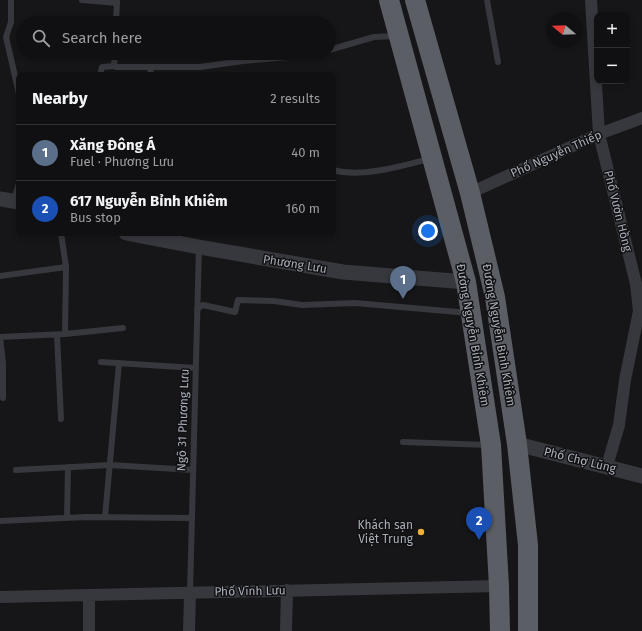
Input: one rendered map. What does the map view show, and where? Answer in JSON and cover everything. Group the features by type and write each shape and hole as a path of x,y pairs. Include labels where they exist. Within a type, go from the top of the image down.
{"highway":[{"name":"Đường Nguyễn Bỉnh Khiêm","path":"389,0 466,282 491,445 500,631"},
{"name":"Đường Nguyễn Bình Khiêm","path":"415,0 470,192 495,297 517,444 528,545 528,631"}],"street":[{"name":"Phố Vườn Hồng","path":"591,0 599,134 636,284 639,311 625,380 619,425 607,466"},
{"name":"Phố Nguyễn Thiếp","path":"470,192 599,134 642,118"},
{"name":"Phương Lưu","path":"160,236 199,247 344,272 466,282"},
{"name":"Phố Chợ Lũng","path":"517,444 642,476"},
{"name":"Phố Vĩnh Lưu","path":"0,597 499,586"},
{"path":"286,631 287,590"},
{"path":"189,631 190,592"},
{"path":"89,595 89,631"}],"lane":[{"path":"11,0 11,22 6,37 16,81"},
{"path":"82,0 117,2 116,16"},
{"path":"487,0 498,62"},
{"path":"336,48 374,37 399,36"},
{"path":"115,60 115,66"},
{"path":"101,72 102,67 200,67 254,60"},
{"path":"150,72 151,67"},
{"path":"336,171 370,172 433,158"},
{"path":"11,201 16,190"},
{"path":"61,236 66,267 65,334"},
{"name":"Ngõ 31 Phương Lưu","path":"190,592 199,247"},
{"path":"0,276 66,267"},
{"path":"197,309 203,305 235,312 238,300 244,300 274,301 302,305 356,303 470,313"},
{"path":"4,398 3,363 0,337 65,334 123,328"},
{"path":"57,334 61,419"},
{"path":"101,362 196,368"},
{"path":"106,517 119,363"},
{"path":"403,442 491,445"},
{"path":"16,470 110,465 193,470"},
{"path":"67,518 68,467"},
{"path":"0,521 106,517 191,518"}],"place":[{"name":"Xăng Đông Á","path":"403,299"},
{"name":"Khách sạn Việt Trung","path":"421,532"},
{"name":"617 Nguyễn Bỉnh Khiêm","path":"479,540"}]}
